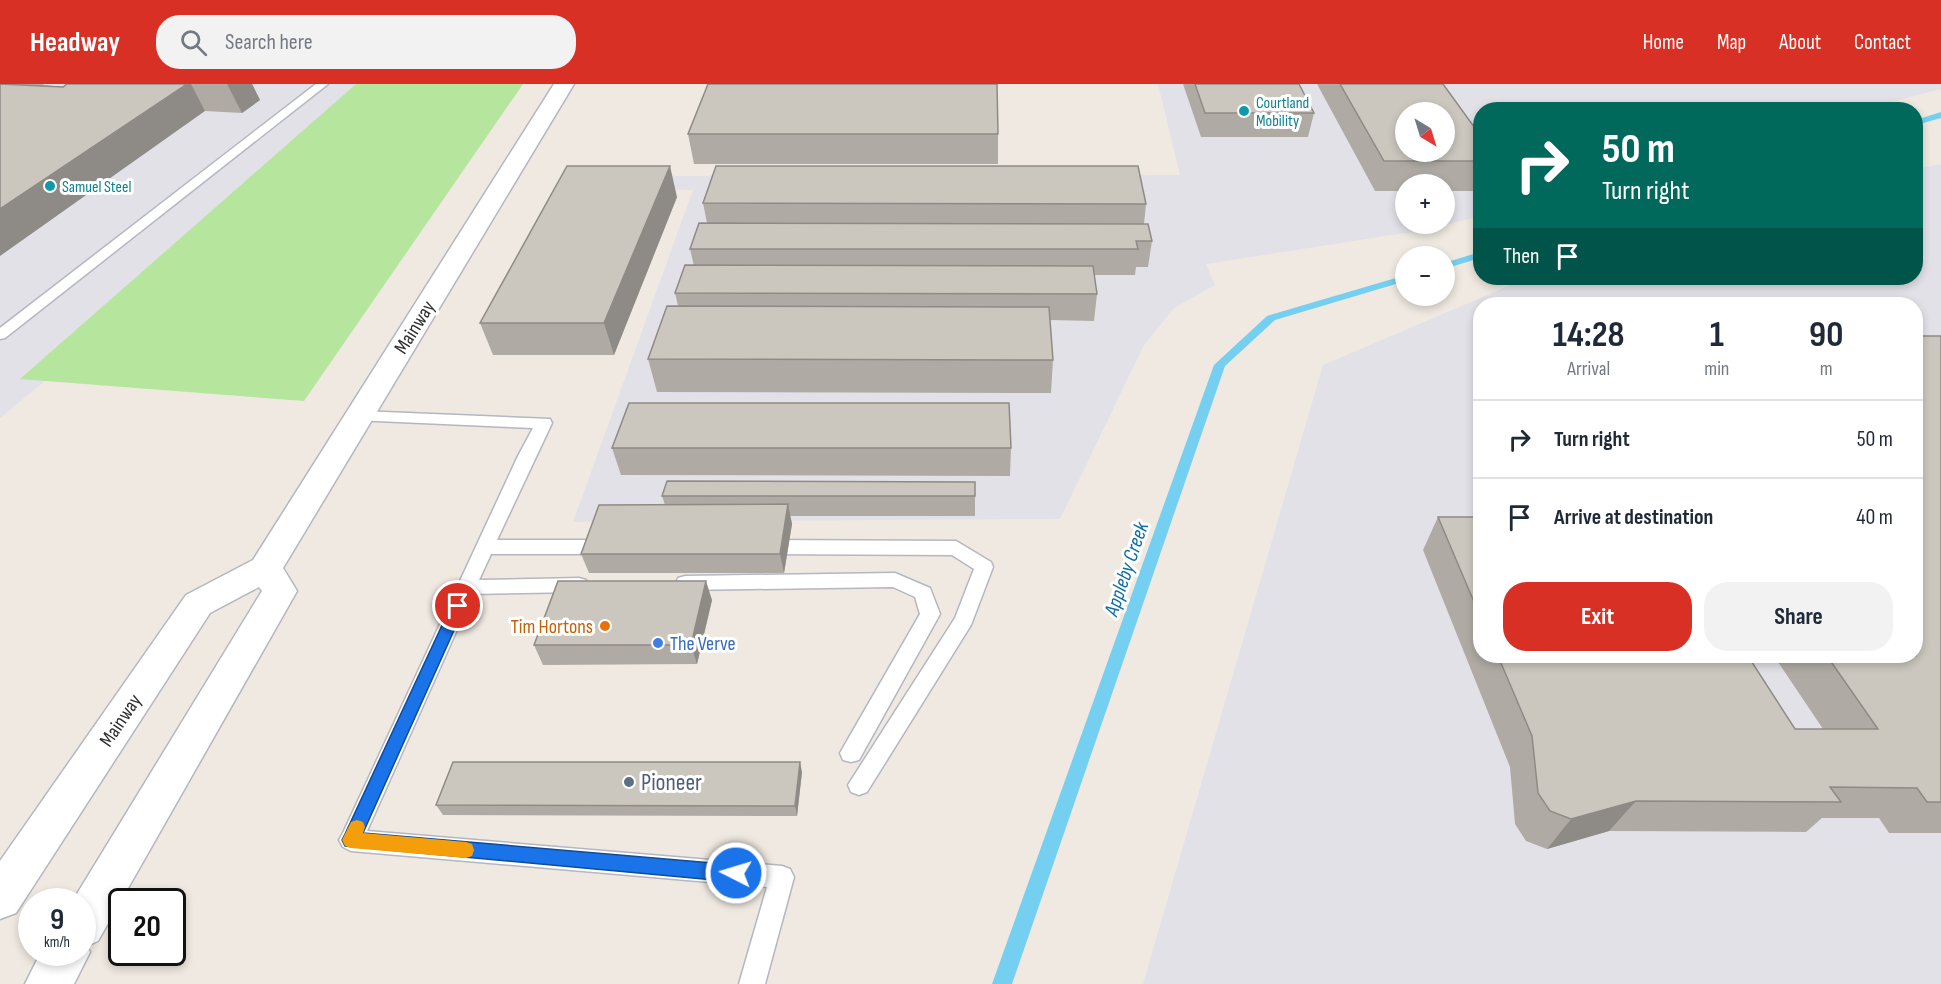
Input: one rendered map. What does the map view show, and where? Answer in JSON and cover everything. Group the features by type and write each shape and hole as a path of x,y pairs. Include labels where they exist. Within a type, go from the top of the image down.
{"street":[{"name":"Mainway","path":"0,898 198,604 265,569 564,84"},
{"path":"96,902 280,591 265,569"},
{"path":"48,984 59,966"}],"lane":[{"path":"0,336 323,84"},
{"path":"360,416 544,423 485,546 351,840 782,877 752,984"},
{"path":"485,546 627,547"},
{"path":"744,547 956,548 984,567 964,620 860,785"},
{"path":"669,584 895,580 923,593 930,614 851,753"},
{"path":"467,587 598,585"}],"shaded area":[{"path":"0,84 405,84 0,418"},
{"path":"1158,84 1941,84 1941,89 1892,102 1473,102 1473,218 1455,223 1455,174 1395,174 1395,234 1399,234 1206,264 1215,285 1174,308 1144,345 1060,519 573,522 693,190 655,189 659,176 1180,175"},
{"path":"1941,164 1941,984 1143,984 1323,365 1473,301 1473,663 1923,663 1923,297 1482,297 1511,285 1923,285 1923,168"}],"green space":[{"path":"356,84 523,84 304,401 20,379"}],"building":[{"path":"0,84 63,87 67,84 187,84 0,209"},
{"path":"708,84 997,84 998,134 688,134"},
{"path":"1195,84 1299,84 1314,113 1205,113"},
{"path":"1340,84 1443,84 1473,125 1473,161 1455,161 1455,102 1395,102 1395,161 1384,161"},
{"path":"567,166 670,166 604,323 480,323"},
{"path":"716,166 1138,166 1146,204 703,203"},
{"path":"699,223 1148,224 1152,241 1136,241 1138,249 690,249"},
{"path":"685,265 1093,266 1097,294 675,293"},
{"path":"667,306 1049,307 1053,360 648,359"},
{"path":"1923,336 1941,336 1941,802 1927,802 1917,788 1830,787 1841,802 1636,801 1571,819 1550,811 1538,793 1532,736 1501,663 1753,663 1795,729 1878,729 1832,663 1923,663"},
{"path":"629,403 1009,403 1011,448 612,448"},
{"path":"667,481 975,482 975,496 662,496"},
{"path":"788,504 780,554 581,554 599,505"},
{"path":"1438,517 1473,517 1473,600"},
{"path":"558,581 706,581 691,645 534,645"},
{"path":"453,762 800,762 795,806 436,805"}],"waterway":[{"name":"Appleby Creek","path":"1923,121 1941,115"},
{"name":"Appleby Creek","path":"1455,263 1473,257"},
{"name":"Appleby Creek","path":"1002,984 1220,365 1271,318 1395,281"}],"slow traffic":[{"path":"357,827 351,840 466,850"}],"place":[{"name":"Courtland Mobility","path":"1244,111"},
{"name":"Samuel Steel","path":"50,186"},
{"name":"Tim Hortons","path":"605,626"},
{"name":"The Verve","path":"658,643"},
{"name":"Pioneer","path":"629,782"}],"route":[{"path":"458,606 351,840 736,873"}]}
